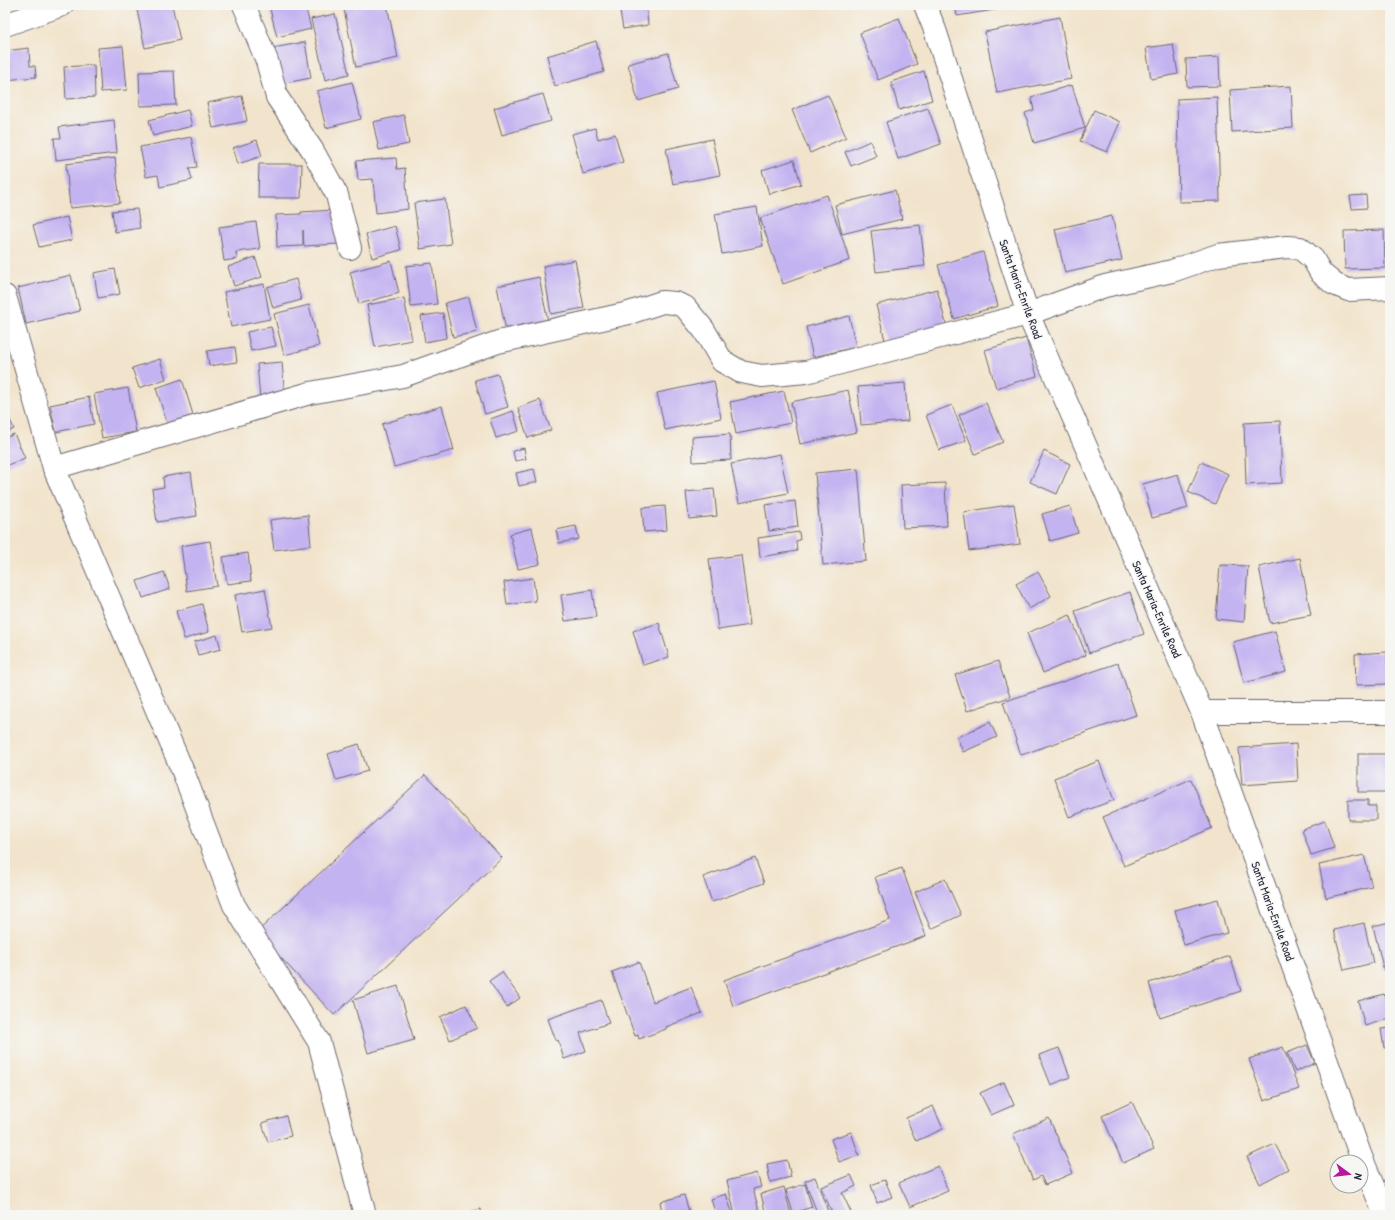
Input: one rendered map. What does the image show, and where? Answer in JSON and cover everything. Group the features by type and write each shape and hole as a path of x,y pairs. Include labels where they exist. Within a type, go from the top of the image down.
{"street":[{"path":"5,25 62,5"},
{"path":"244,5 267,61 277,97 313,151 337,196 350,248"},
{"name":"Santa Maria-Enrile Road","path":"925,5 938,38 1028,314 1202,712 1360,1154 1385,1215"},
{"path":"54,468 310,393 403,376 498,342 629,313 662,302 675,302 685,306 704,330 722,361 741,372 762,376 806,372 1028,314 1105,286 1172,271 1218,255 1287,247 1300,248 1313,259 1321,273 1334,284 1348,290 1390,288"},
{"path":"5,296 54,468 184,774 234,905 319,1042 366,1215"},
{"path":"1202,712 1390,712"}],"building":[{"path":"136,5 172,5 180,40 145,48"},
{"path":"269,5 305,5 311,29 277,37"},
{"path":"343,5 387,5 398,58 356,67"},
{"path":"619,5 646,5 648,25 623,29"},
{"path":"955,5 1019,5 1019,6 957,16"},
{"path":"335,14 349,74 325,80 311,19"},
{"path":"1060,17 1071,79 997,93 985,32"},
{"path":"899,18 917,64 878,80 860,33"},
{"path":"596,41 604,72 555,86 547,56"},
{"path":"305,42 311,78 280,84 273,48"},
{"path":"1173,44 1178,74 1151,79 1146,48"},
{"path":"123,46 127,90 101,92 98,48"},
{"path":"29,48 30,66 35,66 36,77 5,80 5,51"},
{"path":"668,53 678,89 638,101 628,64"},
{"path":"1219,57 1220,86 1187,87 1186,59"},
{"path":"94,65 95,97 66,99 64,67"},
{"path":"174,71 176,105 140,106 139,72"},
{"path":"924,71 932,100 899,110 891,82"},
{"path":"352,82 361,119 326,128 317,91"},
{"path":"1072,85 1085,128 1034,143 1025,113 1034,110 1031,97"},
{"path":"1291,86 1293,128 1232,132 1230,90"},
{"path":"543,94 551,121 502,135 494,108"},
{"path":"828,95 846,137 810,153 792,110"},
{"path":"242,96 247,121 213,128 207,103"},
{"path":"1217,97 1220,201 1179,202 1177,99"},
{"path":"928,108 941,144 898,159 886,122"},
{"path":"188,110 192,126 153,136 149,120"},
{"path":"1094,110 1120,122 1107,152 1080,141"},
{"path":"404,115 409,144 379,150 373,122"},
{"path":"114,120 117,153 56,160 54,138 61,138 59,127"},
{"path":"595,128 598,139 615,134 623,162 583,174 572,134"},
{"path":"191,137 197,167 189,168 192,180 160,187 158,175 146,177 140,147"},
{"path":"712,139 720,175 673,184 666,149"},
{"path":"257,140 262,156 238,164 233,148"},
{"path":"870,141 876,156 851,166 845,152"},
{"path":"115,158 120,203 70,208 66,164"},
{"path":"396,158 397,169 405,168 408,209 376,213 373,179 358,180 356,161"},
{"path":"794,160 801,184 769,194 762,170"},
{"path":"259,164 302,164 301,198 258,198"},
{"path":"895,190 902,219 842,234 835,205"},
{"path":"827,195 850,260 783,284 760,218"},
{"path":"1366,195 1367,208 1352,209 1350,196"},
{"path":"445,199 451,244 420,249 414,203"},
{"path":"757,207 763,246 722,254 715,214"},
{"path":"137,209 140,228 115,232 112,211"},
{"path":"335,210 338,244 304,246 303,230 303,246 277,247 276,215"},
{"path":"1112,216 1122,260 1065,273 1055,229"},
{"path":"67,217 72,240 39,247 33,225"},
{"path":"256,222 260,249 236,252 237,259 224,261 219,227"},
{"path":"920,225 925,266 876,272 871,231"},
{"path":"395,226 401,250 372,258 366,234"},
{"path":"1384,230 1385,268 1345,269 1344,231"},
{"path":"983,252 998,306 954,319 938,265"},
{"path":"255,257 262,277 234,286 228,267"},
{"path":"575,260 584,308 551,314 543,266"},
{"path":"391,261 399,293 359,304 350,272"},
{"path":"432,263 437,304 411,307 406,266"},
{"path":"115,269 120,294 98,298 94,273"},
{"path":"71,275 80,311 26,324 18,288"},
{"path":"539,277 548,322 506,331 497,286"},
{"path":"296,279 301,300 273,308 267,287"},
{"path":"264,284 270,319 231,327 224,292"},
{"path":"937,289 947,328 886,344 876,305"},
{"path":"469,297 477,332 453,337 445,303"},
{"path":"404,298 412,340 375,347 367,305"},
{"path":"309,305 319,346 284,355 274,314"},
{"path":"443,313 446,338 425,342 421,316"},
{"path":"849,316 856,347 813,357 806,327"},
{"path":"271,327 276,346 251,351 247,332"},
{"path":"1026,338 1037,376 996,388 985,350"},
{"path":"235,347 237,362 209,366 207,351"},
{"path":"160,359 166,379 139,388 132,368"},
{"path":"282,362 285,397 260,399 257,364"},
{"path":"498,374 508,407 485,414 475,380"},
{"path":"182,379 194,418 168,426 156,388"},
{"path":"714,381 721,418 665,430 657,393"},
{"path":"905,383 908,421 861,425 858,387"},
{"path":"128,388 136,432 102,438 94,394"},
{"path":"848,390 857,432 800,444 791,402"},
{"path":"784,391 791,423 736,434 730,402"},
{"path":"89,397 94,424 56,432 50,405"},
{"path":"540,400 551,430 528,438 518,408"},
{"path":"986,403 1003,442 975,454 959,415"},
{"path":"952,405 966,441 939,450 926,415"},
{"path":"442,406 454,450 394,467 382,424"},
{"path":"5,409 14,429 5,433"},
{"path":"513,411 519,431 496,438 490,419"},
{"path":"1280,421 1282,483 1246,485 1244,423"},
{"path":"14,434 25,458 5,466 5,438"},
{"path":"730,434 731,460 693,462 692,437"},
{"path":"524,448 526,459 515,461 513,451"},
{"path":"1044,451 1070,464 1057,494 1030,482"},
{"path":"780,454 788,493 739,503 731,464"},
{"path":"1201,462 1228,474 1215,504 1188,492"},
{"path":"534,469 537,482 519,486 516,473"},
{"path":"858,469 866,561 823,565 815,473"},
{"path":"191,472 197,516 157,522 152,489 164,487 163,477"},
{"path":"1178,474 1188,508 1152,518 1143,484"},
{"path":"945,483 947,526 903,528 901,485"},
{"path":"714,489 717,516 689,519 686,492"},
{"path":"795,501 798,527 769,531 765,505"},
{"path":"1014,504 1020,544 969,551 964,512"},
{"path":"665,506 667,530 644,532 642,508"},
{"path":"1070,506 1078,533 1050,541 1042,514"},
{"path":"308,515 311,545 274,550 270,520"},
{"path":"576,526 579,539 559,543 556,530"},
{"path":"532,528 540,564 518,569 510,534"},
{"path":"799,532 800,540 796,541 797,551 760,557 758,538"},
{"path":"210,541 217,586 187,591 181,546"},
{"path":"248,553 251,581 227,584 223,557"},
{"path":"741,555 750,625 718,630 709,559"},
{"path":"1300,558 1311,615 1270,623 1259,567"},
{"path":"1220,565 1248,566 1244,622 1216,619"},
{"path":"164,572 170,589 143,598 137,581"},
{"path":"1038,572 1051,596 1029,609 1016,584"},
{"path":"533,578 536,601 507,605 504,582"},
{"path":"265,589 272,627 242,632 235,595"},
{"path":"592,590 596,617 565,621 561,595"},
{"path":"1130,592 1144,634 1089,653 1075,611"},
{"path":"202,604 209,632 184,639 176,611"},
{"path":"1070,615 1086,655 1043,673 1027,633"},
{"path":"659,623 669,657 643,665 633,631"},
{"path":"1275,631 1286,672 1244,683 1233,642"},
{"path":"217,635 221,649 198,655 194,642"},
{"path":"1387,652 1388,684 1356,685 1355,654"},
{"path":"998,661 1010,697 967,711 955,675"},
{"path":"1118,663 1136,715 1021,755 1003,702"},
{"path":"990,722 997,737 963,752 957,737"},
{"path":"359,744 368,771 336,780 328,754"},
{"path":"1296,744 1298,781 1242,785 1239,748"},
{"path":"1358,754 1390,754 1390,792 1358,792"},
{"path":"1099,761 1114,800 1069,817 1054,778"},
{"path":"425,775 502,858 334,1015 257,932"},
{"path":"1191,779 1212,828 1124,866 1103,817"},
{"path":"1348,800 1368,800 1368,806 1376,806 1376,820 1348,820"},
{"path":"1325,821 1334,848 1311,855 1302,829"},
{"path":"1364,855 1372,887 1326,898 1319,865"},
{"path":"755,858 764,883 712,902 703,877"},
{"path":"902,868 926,936 733,1006 724,980 890,920 875,877"},
{"path":"945,879 961,915 931,929 915,892"},
{"path":"1218,899 1227,933 1184,945 1175,910"},
{"path":"1390,922 1390,970 1384,971 1373,926"},
{"path":"1364,923 1373,963 1344,970 1334,930"},
{"path":"1230,956 1241,991 1160,1018 1149,983"},
{"path":"639,962 653,1002 691,987 702,1013 639,1039 638,1035 635,1036 612,972"},
{"path":"502,972 520,998 507,1007 489,981"},
{"path":"398,986 414,1040 368,1053 353,1000"},
{"path":"1384,994 1390,1018 1365,1026 1358,1001"},
{"path":"601,1000 609,1023 580,1033 586,1051 564,1059 558,1040 556,1041 548,1019"},
{"path":"466,1005 477,1028 450,1040 440,1017"},
{"path":"1390,1028 1390,1047 1384,1048 1381,1029"},
{"path":"1307,1045 1315,1063 1295,1072 1287,1053"},
{"path":"1283,1047 1299,1089 1264,1101 1249,1059"},
{"path":"1059,1048 1070,1077 1051,1085 1039,1055"},
{"path":"1004,1082 1014,1105 991,1115 980,1093"},
{"path":"1132,1102 1154,1149 1123,1163 1102,1116"},
{"path":"933,1106 943,1129 916,1141 906,1118"},
{"path":"286,1116 291,1136 268,1142 262,1123"},
{"path":"1049,1118 1073,1173 1045,1185 1041,1176 1033,1180 1013,1134"},
{"path":"851,1132 859,1155 839,1162 831,1139"},
{"path":"1275,1144 1288,1169 1260,1184 1247,1157"},
{"path":"787,1160 791,1177 770,1182 767,1164"},
{"path":"938,1166 948,1191 910,1207 899,1183"},
{"path":"757,1173 761,1187 753,1189 759,1210 735,1215 727,1181"},
{"path":"851,1175 856,1186 842,1193 851,1212 845,1215 833,1215 821,1187"},
{"path":"815,1177 828,1211 818,1215 805,1181"},
{"path":"885,1180 892,1197 877,1203 871,1185"},
{"path":"805,1184 812,1207 793,1213 786,1190"},
{"path":"784,1187 791,1215 766,1215 761,1194"},
{"path":"726,1194 733,1215 716,1215 711,1199"},
{"path":"684,1195 690,1215 663,1215 660,1202"},
{"path":"481,1209 482,1215 460,1215 460,1214"}]}
